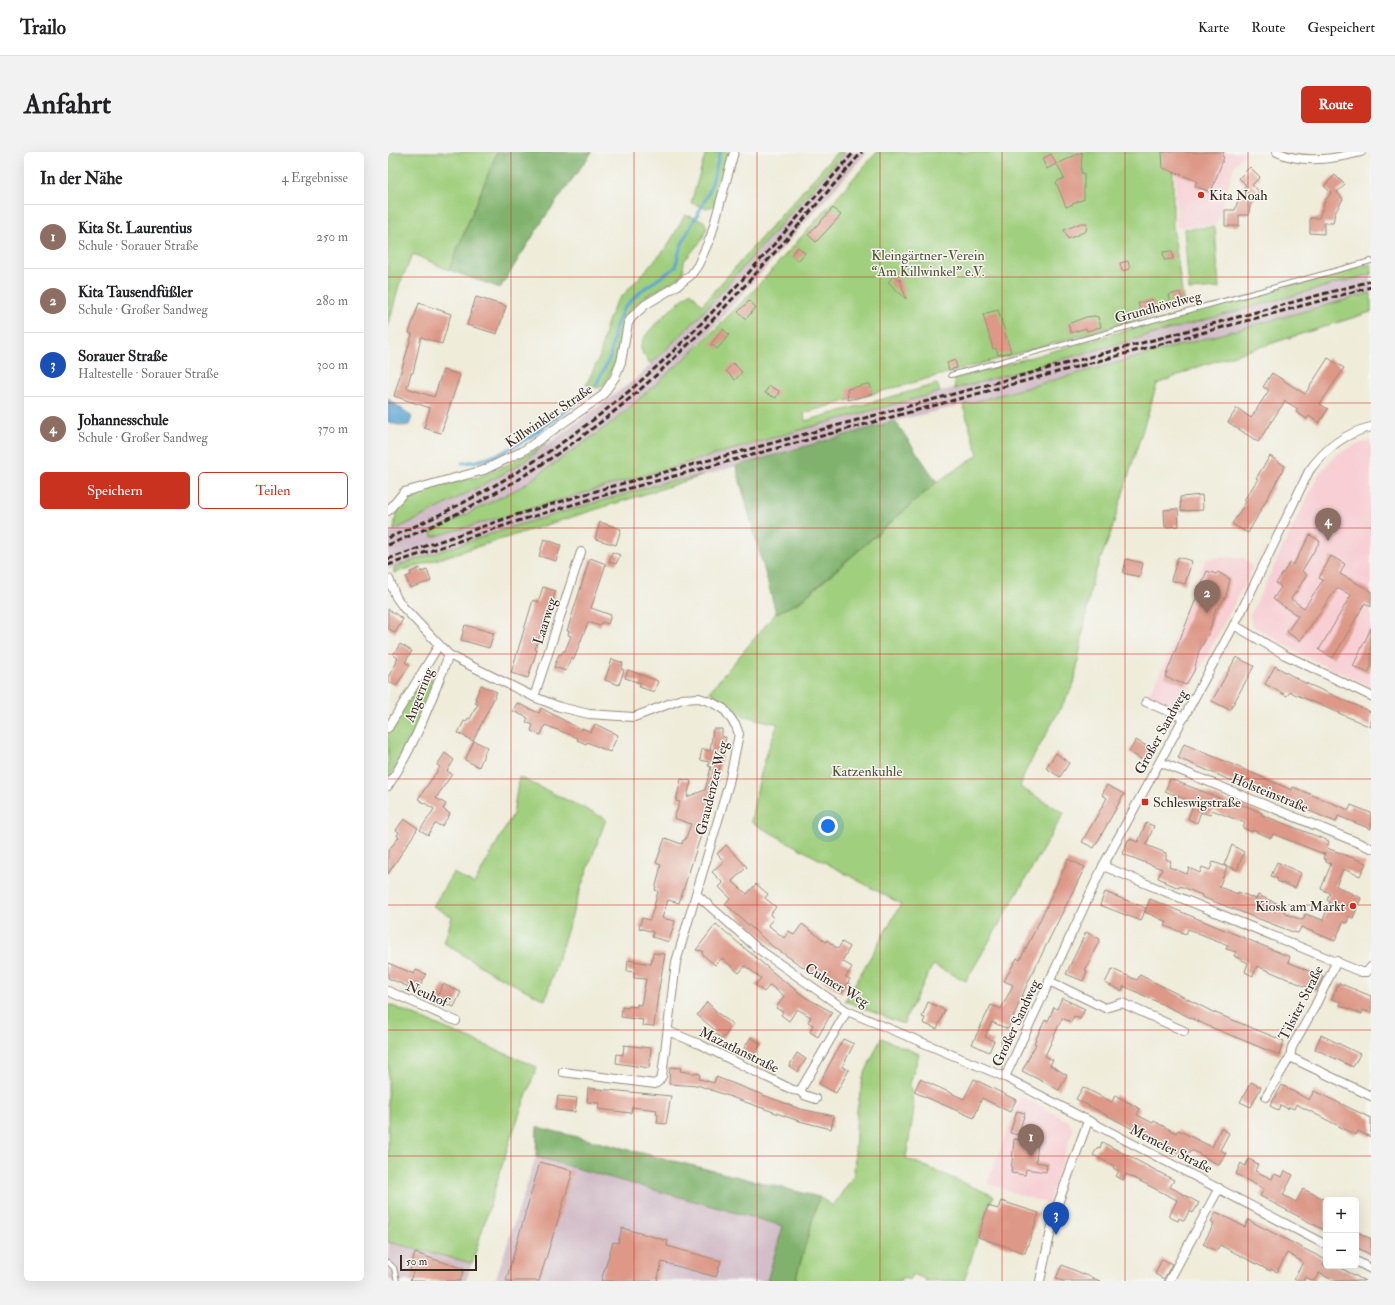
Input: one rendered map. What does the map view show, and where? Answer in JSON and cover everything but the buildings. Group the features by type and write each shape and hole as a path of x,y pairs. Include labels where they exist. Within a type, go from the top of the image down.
{"street":[{"name":"Killwinkler Straße","path":"388,511 404,492 464,476 500,463 545,438 602,396 615,377 621,362 628,323 632,317 645,305 678,285 691,275 698,265 710,236 734,152"},
{"path":"1277,152 1288,156 1309,160 1361,152"},
{"name":"Großer Sandweg","path":"1005,1077 1103,866 1234,625 1287,515 1316,461 1343,438 1371,427"},
{"name":"Laarweg","path":"534,697 581,552"},
{"name":"Graudenzer Weg","path":"389,579 396,597 403,606 449,654 534,697 560,707 589,714 634,717 650,713 682,699 699,698 724,709 731,717 739,734 729,783 676,962 662,1076 655,1084 563,1072"},
{"path":"1234,625 1285,655 1371,696"},
{"name":"Angerring","path":"388,728 439,645"},
{"name":"Angerring","path":"388,786 405,760 422,726 449,654"},
{"path":"1146,702 1184,718"},
{"name":"Holsteinstraße","path":"1160,762 1371,848"},
{"path":"1103,866 1361,972 1367,972 1371,967"},
{"name":"Culmer Weg","path":"696,894 757,948 847,1010 1005,1077"},
{"name":"Tilsiter Straße","path":"1266,1097 1290,1057 1292,1047 1337,962"},
{"path":"1049,981 1105,1008 1122,1003 1184,1031"},
{"name":"Neuhof","path":"388,991 456,1021"},
{"path":"800,1091 847,1010"},
{"name":"Mazatlanstraße","path":"668,1031 699,1044 792,1090 800,1091 804,1095 816,1099"},
{"name":"Tilsiter Straße","path":"1290,1057 1371,1096"},
{"name":"Memeler Straße","path":"1005,1077 1323,1243"},
{"path":"1040,1281 1055,1212 1088,1121"},
{"path":"1169,1281 1219,1188"},
{"path":"1359,1263 1371,1269"}],"lane":[{"name":"Grundhövelweg","path":"951,375 1371,261"},
{"path":"388,1262 394,1268 397,1281"}],"shaded area":[{"path":"845,152 867,152 691,353 613,422 521,487 431,532 433,537 807,428 1371,274 1371,293 963,405 895,421 702,476 666,482 515,526 388,569 388,532 428,514 509,470 539,451 638,377 697,319"},
{"name":"Kita Noah","path":"1177,152 1245,152 1235,165 1216,225 1177,227 1175,162"},
{"path":"1371,440 1371,687 1301,655 1252,625 1250,616 1318,475 1336,455 1356,444"},
{"path":"1225,557 1244,558 1251,565 1252,570 1177,712 1146,700 1168,657 1206,559"},
{"path":"1021,1096 1069,1121 1073,1130 1048,1204 987,1183"},
{"path":"536,1157 783,1226 767,1281 495,1281"},
{"path":"388,1242 472,1263 466,1281 388,1281"}],"green space":[{"path":"388,152 497,152 449,270 413,254 399,285 388,328"},
{"path":"497,152 592,152 545,217 500,288 449,270"},
{"path":"706,152 729,152 714,206 705,208 691,203"},
{"path":"837,152 845,152 697,319 651,364 641,349 643,340 647,333 691,292 702,305"},
{"name":"Kleingärtner-Verein “Am Killwinkel” e.V.","path":"877,152 1173,152 1173,227 1184,307 804,413 805,421 937,384 940,392 807,428 433,537 431,532 521,487 613,422 691,353 754,290"},
{"path":"685,215 704,221 707,228 701,241 684,261 683,272 679,278 645,297 634,306 625,319 617,358 605,384 599,388 586,385 600,356 606,327 615,304 667,247"},
{"path":"1215,227 1219,288 1189,290 1184,229"},
{"path":"1371,264 1371,274 955,389 954,379 1187,313"},
{"name":"Katzenkuhle","path":"1371,293 1371,312 1203,365 1157,384 1110,535 1092,581 1074,684 1025,772 1020,787 1064,813 966,981 933,965 903,1024 845,1001 901,904 751,822 762,772 778,724 736,714 710,691 776,613 800,602 937,482 978,455 963,405"},
{"path":"895,421 937,482 799,602 776,613 736,466"},
{"path":"546,443 525,461 439,508 394,530 396,514 400,504 403,499 411,493 486,474 513,462"},
{"path":"702,476 394,573 394,567 515,526 666,482"},
{"path":"426,677 431,678 435,683 414,732 388,779 388,732 420,681"},
{"path":"519,777 606,819 580,890 545,1000 490,972 444,943 452,917 433,906 453,873 474,884 513,814"},
{"path":"388,1004 537,1067 510,1140 472,1263 388,1242"},
{"path":"881,1038 919,1054 910,1084 914,1109 906,1158 994,1196 988,1206 964,1281 925,1281 926,1279 912,1274 910,1280 902,1277 900,1281 795,1281 819,1197 833,1206 854,1175 857,1110 863,1077"},
{"path":"537,1127 819,1197 795,1281 767,1281 783,1226 536,1157"}],"water":[{"path":"388,399 412,417 409,425 402,426 388,422"}],"waterway":[{"path":"596,385 610,357 616,326 623,309 642,290 676,267 680,248 710,189 720,152"},
{"path":"462,463 479,461 495,456 511,448 541,429 583,398"}],"railway":[{"path":"388,538 463,503 500,483 569,438 634,387 715,310 854,152"},
{"path":"388,545 465,510 538,467 573,443 639,391 696,337 745,286 862,152"},
{"path":"388,559 516,515 606,488 1371,281"},
{"path":"388,565 518,521 608,494 1371,287"}],"place":[{"name":"Kita Noah","path":"1201,195"},
{"name":"Johannesschule","path":"1328,541"},
{"name":"Kita Tausendfüßler","path":"1207,613"},
{"name":"Schleswigstraße","path":"1145,802"},
{"name":"Kiosk am Markt","path":"1353,906"},
{"name":"Kita St. Laurentius","path":"1031,1157"},
{"name":"Sorauer Straße","path":"1056,1235"}]}
